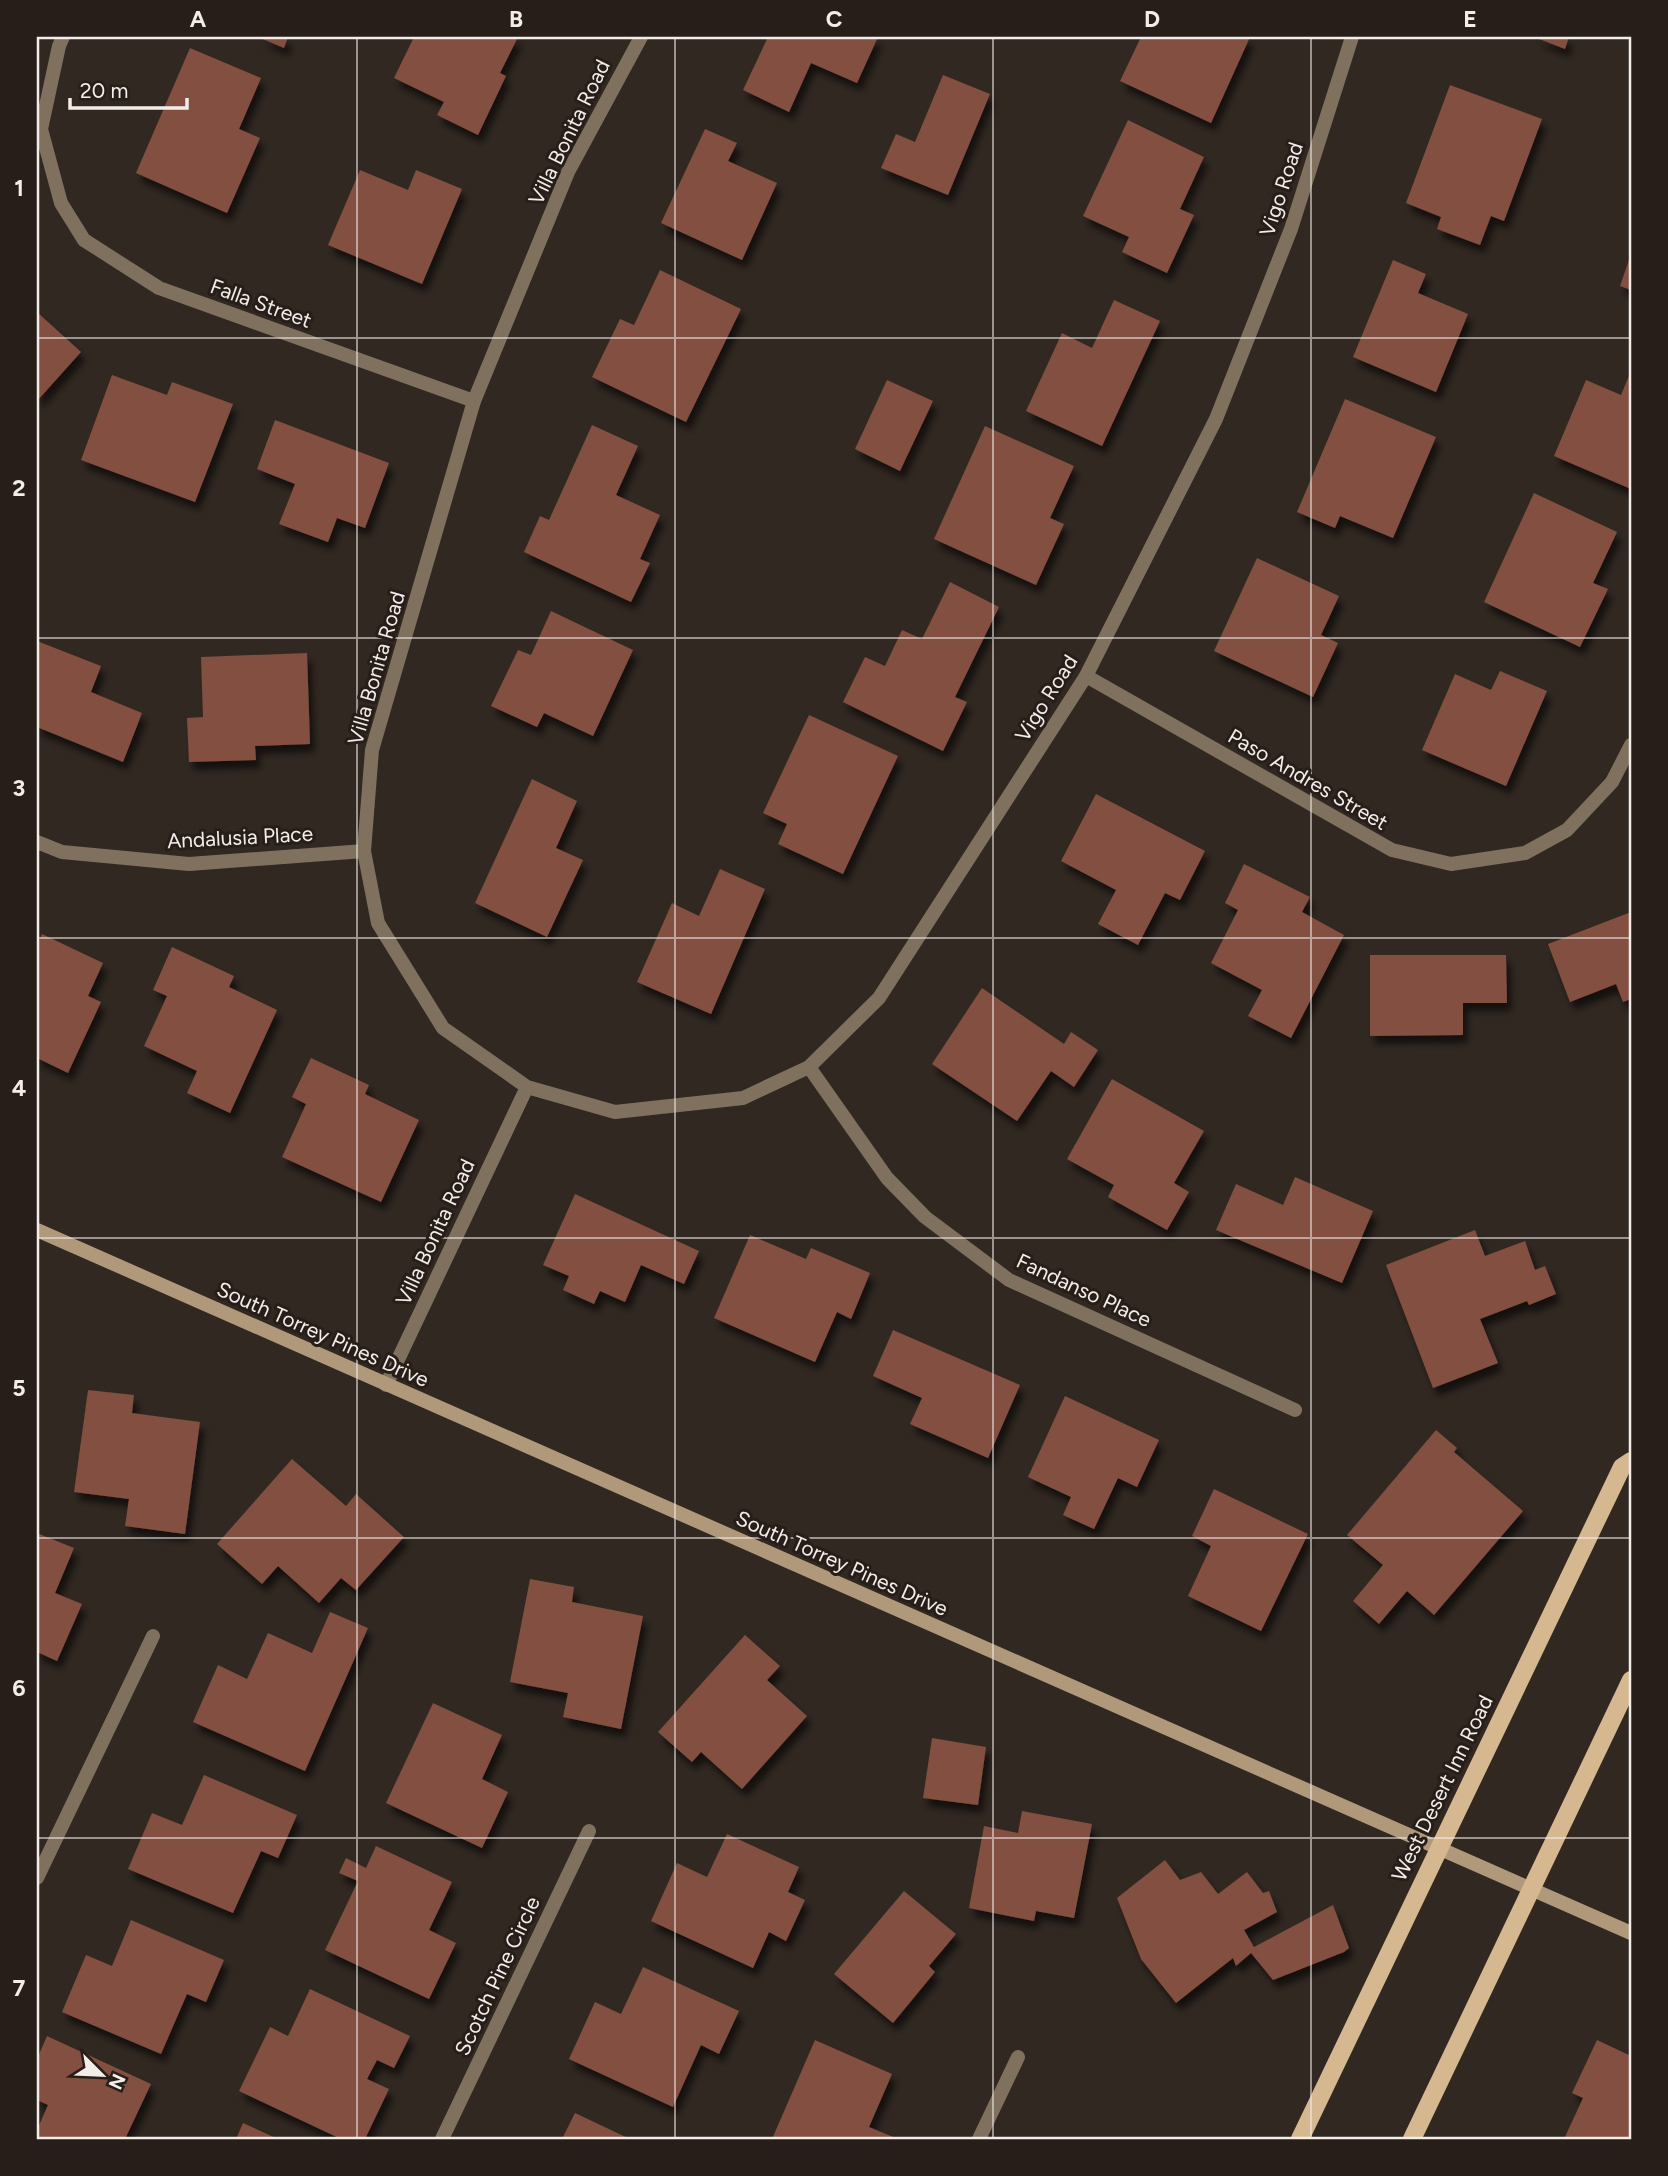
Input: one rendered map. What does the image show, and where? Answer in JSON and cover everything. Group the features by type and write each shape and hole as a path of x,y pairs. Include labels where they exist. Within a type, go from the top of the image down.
{"main road":[{"name":"South Torrey Pines Drive","path":"37,1230 1631,1933"},
{"name":"West Desert Inn Road","path":"1300,2139 1622,1468 1631,1461"},
{"path":"1412,2139 1631,1680"}],"street":[{"name":"Falla Street","path":"63,37 41,129 61,203 84,240 159,288 474,401"},
{"name":"Villa Bonita Road","path":"386,1385 527,1087 443,1028 378,923 364,851 372,750 474,401 568,172 640,37"},
{"name":"Vigo Road","path":"527,1087 615,1112 743,1098 809,1067 878,998 1086,676 1216,418 1292,229 1352,37"},
{"name":"Paso Andres Street","path":"1086,676 1392,850 1451,864 1525,853 1567,830 1612,782 1631,745"},
{"name":"Andalusia Place","path":"37,842 62,852 189,864 364,851"},
{"name":"Fandanso Place","path":"809,1067 887,1178 925,1217 1009,1280 1295,1410"},
{"path":"37,1878 153,1636"},
{"name":"Scotch Pine Circle","path":"443,2139 589,1831"},
{"path":"979,2139 1018,2057"}],"building":[{"path":"258,37 288,37 284,48"},
{"path":"414,37 518,37 500,73 506,76 478,135 437,115 444,102 394,78"},
{"path":"768,37 878,37 857,83 811,63 789,112 743,90"},
{"path":"1141,37 1250,37 1211,123 1120,81"},
{"path":"1534,37 1569,37 1565,49"},
{"path":"190,48 261,78 239,129 260,138 227,213 136,173"},
{"path":"943,75 990,94 948,195 881,168 896,134 915,142"},
{"path":"1450,85 1542,119 1504,221 1491,216 1480,245 1437,229 1441,217 1406,203"},
{"path":"1128,120 1204,157 1180,209 1194,215 1167,273 1122,252 1129,237 1083,216"},
{"path":"705,129 737,143 728,161 777,183 742,260 661,223"},
{"path":"360,170 408,190 416,170 462,189 422,284 328,245"},
{"path":"1631,254 1631,290 1620,286"},
{"path":"1393,260 1426,274 1418,293 1468,314 1436,392 1353,357"},
{"path":"660,270 741,309 686,422 592,377 620,319 634,325"},
{"path":"1114,300 1160,321 1102,446 1026,411 1062,333 1092,348"},
{"path":"37,312 81,352 37,401"},
{"path":"1631,371 1631,489 1554,456 1586,380 1621,395"},
{"path":"112,375 167,395 172,382 233,404 195,502 81,460"},
{"path":"887,380 933,401 900,471 855,449"},
{"path":"1345,399 1436,437 1393,538 1340,516 1335,528 1297,512"},
{"path":"275,420 389,463 365,528 337,518 328,542 279,524 295,484 257,469"},
{"path":"592,425 638,446 616,495 660,515 640,559 650,563 631,602 524,552 540,516 549,520"},
{"path":"985,426 1074,466 1050,518 1064,524 1036,585 934,539"},
{"path":"1534,493 1617,532 1593,583 1608,589 1580,647 1484,602"},
{"path":"1257,558 1339,596 1321,635 1338,643 1313,697 1214,651"},
{"path":"950,582 999,607 955,697 967,702 943,751 843,702 865,657 885,666 902,630 922,639"},
{"path":"551,611 633,650 593,736 544,713 537,727 491,706 518,650 531,655"},
{"path":"37,641 101,666 91,692 142,713 123,762 37,727"},
{"path":"307,653 310,744 255,746 256,760 189,762 187,718 203,717 201,657"},
{"path":"1500,671 1547,691 1506,786 1422,750 1455,674 1491,690"},
{"path":"809,715 898,756 843,874 778,844 787,824 763,813"},
{"path":"532,779 577,801 556,848 583,860 547,937 475,903"},
{"path":"1096,794 1205,851 1180,900 1165,893 1138,945 1098,924 1116,890 1061,861"},
{"path":"1244,864 1310,897 1302,912 1344,935 1291,1038 1248,1016 1262,990 1211,963 1238,910 1225,903"},
{"path":"720,869 765,889 711,1014 637,982 672,903 699,916"},
{"path":"1631,912 1631,999 1623,1002 1616,984 1570,1002 1548,944"},
{"path":"42,934 103,963 88,996 101,1002 68,1073 37,1058 37,945"},
{"path":"172,947 234,976 229,987 277,1010 230,1113 187,1093 197,1071 144,1046 167,996 153,990"},
{"path":"1370,955 1506,955 1507,1003 1463,1003 1463,1035 1370,1036"},
{"path":"982,988 1064,1044 1071,1032 1098,1050 1074,1087 1051,1071 1017,1121 932,1064"},
{"path":"311,1058 369,1085 365,1094 419,1120 381,1202 282,1157 306,1104 292,1097"},
{"path":"1112,1079 1204,1131 1174,1183 1189,1192 1167,1230 1108,1197 1114,1185 1067,1159"},
{"path":"1295,1177 1373,1211 1342,1283 1216,1230 1236,1184 1283,1205"},
{"path":"575,1194 699,1251 684,1284 641,1265 625,1302 600,1291 594,1304 563,1290 569,1276 543,1265"},
{"path":"1475,1230 1485,1256 1525,1241 1535,1270 1545,1266 1556,1294 1529,1305 1527,1301 1480,1319 1498,1363 1433,1388 1386,1265"},
{"path":"750,1235 806,1259 811,1248 870,1273 851,1319 837,1312 815,1362 714,1318"},
{"path":"893,1330 1020,1385 988,1458 910,1424 922,1398 873,1376"},
{"path":"88,1390 134,1395 132,1413 200,1422 185,1534 125,1526 129,1499 74,1492"},
{"path":"1065,1396 1159,1440 1137,1487 1118,1478 1094,1529 1063,1515 1071,1497 1028,1477"},
{"path":"1436,1430 1457,1448 1454,1452 1523,1511 1434,1615 1407,1591 1379,1624 1353,1601 1383,1565 1347,1535"},
{"path":"292,1459 346,1506 356,1494 404,1537 356,1590 341,1578 319,1603 278,1566 262,1584 217,1544"},
{"path":"1214,1489 1308,1534 1261,1631 1188,1596 1211,1546 1192,1536"},
{"path":"37,1533 74,1548 55,1593 82,1604 57,1661 37,1652"},
{"path":"530,1579 574,1587 572,1602 643,1616 621,1729 563,1717 568,1693 510,1682"},
{"path":"330,1612 368,1628 305,1771 193,1722 218,1665 247,1679 268,1633 312,1653"},
{"path":"745,1635 780,1666 767,1680 807,1716 742,1789 701,1752 692,1762 658,1732"},
{"path":"433,1703 502,1735 482,1779 508,1792 482,1848 386,1803"},
{"path":"932,1738 986,1747 978,1805 923,1798"},
{"path":"204,1775 297,1815 278,1858 261,1851 233,1913 128,1869 152,1813 182,1825"},
{"path":"1022,1811 1092,1824 1074,1918 1036,1911 1034,1921 969,1908 984,1826 1018,1833"},
{"path":"727,1834 799,1867 788,1892 805,1900 786,1941 769,1932 753,1968 651,1921 677,1863 707,1877"},
{"path":"376,1846 452,1882 429,1930 456,1943 429,1999 325,1950 358,1881 339,1873 346,1858 366,1868"},
{"path":"1165,1860 1180,1880 1201,1872 1218,1894 1247,1872 1263,1893 1269,1891 1277,1912 1244,1930 1254,1947 1333,1905 1349,1948 1273,1980 1251,1953 1236,1966 1233,1958 1176,2003 1141,1959 1117,1898"},
{"path":"904,1891 956,1934 929,1966 935,1972 893,2023 834,1974"},
{"path":"131,1920 224,1960 206,2002 187,1994 161,2054 62,2012 86,1955 112,1966"},
{"path":"643,1967 739,2011 719,2054 701,2045 673,2107 569,2059 595,2002 621,2014"},
{"path":"310,1989 410,2036 394,2068 377,2060 367,2079 389,2089 365,2139 341,2139 239,2091 270,2027 288,2036"},
{"path":"47,2036 151,2084 125,2139 37,2139 37,2130 48,2105 37,2100 37,2059"},
{"path":"815,2040 892,2074 869,2127 898,2139 772,2139"},
{"path":"1597,2040 1631,2056 1631,2139 1564,2139 1583,2098 1572,2093"},
{"path":"575,2113 630,2139 562,2139"},
{"path":"243,2123 278,2139 236,2139"}]}
